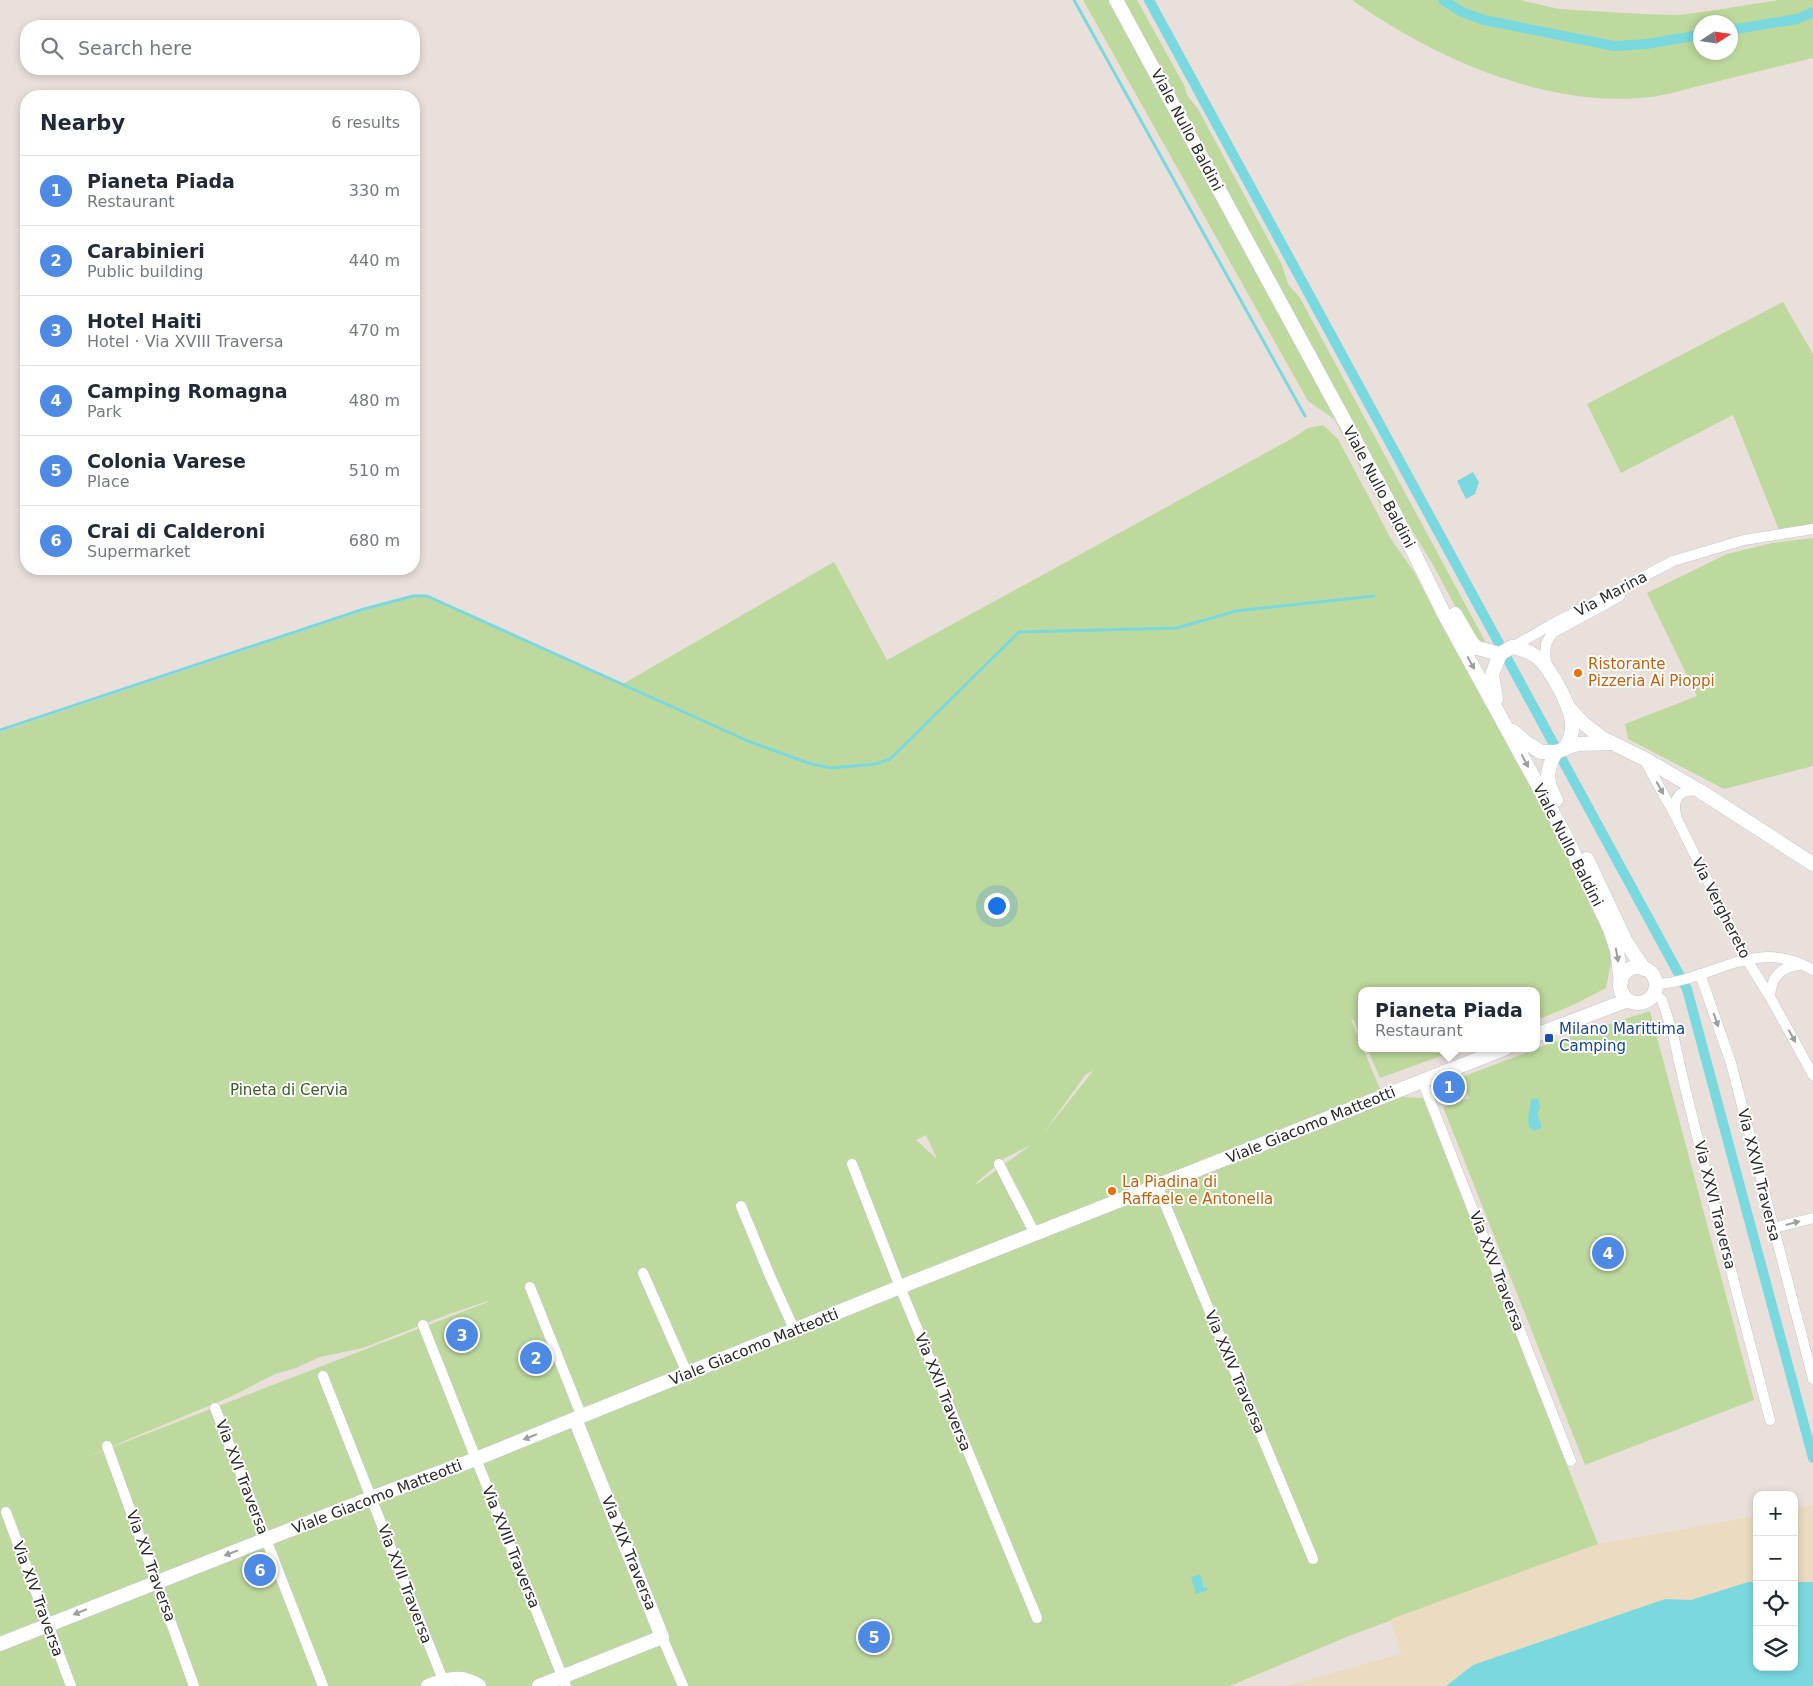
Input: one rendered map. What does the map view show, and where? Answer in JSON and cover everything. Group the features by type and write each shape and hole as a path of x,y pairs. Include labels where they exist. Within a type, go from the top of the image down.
{"street":[{"name":"Viale Nullo Baldini","path":"1116,0 1393,510 1444,614 1564,833 1606,921 1617,950 1623,991"},
{"path":"1393,510 1472,643 1477,648 1532,654 1548,670 1569,708 1592,731 1610,744 1643,758 1700,791 1813,864"},
{"name":"Via Marina","path":"1506,650 1674,561 1744,540 1813,529"},
{"name":"Via Marina","path":"1548,670 1545,656 1546,644 1552,633 1713,548"},
{"path":"1506,650 1492,675 1494,692 1502,718 1517,735 1541,752 1561,750 1590,743 1610,744"},
{"path":"1561,750 1572,729 1569,708"},
{"name":"Viale Nullo Baldini","path":"1561,750 1550,762 1547,781 1599,883 1626,942 1644,969"},
{"name":"Via Verghereto","path":"1643,758 1676,817 1747,960 1770,997 1813,1075"},
{"path":"1676,817 1675,802 1679,795 1688,790 1700,791"},
{"path":"1623,991 1639,1003 1645,1002 1655,989 1747,960 1773,958 1793,960 1813,970"},
{"path":"1770,997 1772,982 1780,971 1785,967 1803,964"},
{"path":"1540,1033 1597,1011 1623,991 1627,972 1632,968 1644,969 1653,975 1655,989"},
{"name":"Via XXVII Traversa","path":"1697,975 1731,1063 1813,1379"},
{"name":"Via XXVI Traversa","path":"1655,989 1662,1000 1674,1034 1712,1196 1770,1420"},
{"name":"Viale Giacomo Matteotti","path":"0,1644 157,1581 476,1459 688,1375 900,1287 1496,1052"},
{"name":"Via XXV Traversa","path":"1422,1080 1571,1461"},
{"name":"Via XXII Traversa","path":"852,1164 900,1287 1037,1618"},
{"path":"1000,1164 1034,1234"},
{"name":"Via XXIV Traversa","path":"1157,1185 1313,1559"},
{"path":"741,1206 795,1331"},
{"path":"1773,1228 1813,1218"},
{"path":"642,1274 688,1375"},
{"name":"Via XIX Traversa","path":"530,1287 662,1637 683,1686"},
{"name":"Via XVIII Traversa","path":"423,1325 564,1681"},
{"name":"Via XVII Traversa","path":"323,1376 443,1680"},
{"name":"Via XVI Traversa","path":"215,1408 323,1686"},
{"name":"Via XV Traversa","path":"107,1446 194,1686"},
{"name":"Via XIV Traversa","path":"6,1512 71,1686"},
{"path":"539,1686 564,1681 662,1637"},
{"path":"428,1686 443,1680 458,1678 467,1679 479,1686"}],"green space":[{"path":"1083,0 1111,0 1351,440 1415,569 1334,419 1308,401"},
{"path":"1123,0 1137,0 1185,87 1187,95 1198,109 1282,265 1288,284 1300,298 1485,641 1482,643 1473,639 1432,563 1408,524"},
{"path":"1352,0 1520,0 1559,9 1678,15 1778,0 1813,0 1813,58 1651,97 1612,99 1572,95 1533,87 1494,75 1456,60 1384,22"},
{"path":"1783,302 1813,354 1813,525 1779,530 1733,415 1621,473 1587,404"},
{"name":"Pineta di Cervia","path":"1323,425 1338,439 1391,539 1414,572 1599,911 1612,957 1606,988 1540,1019 1540,987 1358,987 1358,1030 1354,1020 1351,1020 1358,1037 1358,1052 1364,1052 1383,1096 1423,1098 1598,1544 1349,1636 1230,1686 0,1686 0,732 363,611 412,597 427,597 621,685 834,562 887,660 1308,428","holes":["1093,1071 1042,1135 1086,1074","926,1135 937,1159 916,1140","1031,1145 977,1184 976,1183 1005,1158","488,1302 84,1458 230,1397 275,1374 296,1368 320,1357 363,1348"]},
{"path":"1813,538 1813,766 1724,789 1628,739 1625,724 1697,696 1647,593 1727,554 1772,543"},
{"path":"1650,1011 1754,1400 1585,1465 1443,1107 1469,1098 1462,1077 1528,1052 1540,1052 1540,1047"},
{"path":"1369,1052 1452,1052 1380,1078"}],"sand":[{"path":"1813,1505 1813,1582 1798,1582 1798,1508"},
{"path":"1753,1517 1753,1582 1691,1600 1665,1599 1473,1665 1446,1686 1285,1686 1401,1654 1391,1619 1598,1544"}],"water":[{"path":"1473,472 1479,482 1475,494 1466,499 1457,481"},
{"path":"1538,1098 1540,1108 1537,1114 1541,1128 1534,1131 1529,1127 1528,1116 1531,1099"},
{"path":"1200,1574 1204,1588 1207,1587 1208,1590 1196,1594 1191,1577"},
{"path":"1753,1582 1753,1671 1798,1671 1798,1582 1813,1582 1813,1686 1446,1686 1473,1665 1665,1599 1691,1600"}],"waterway":[{"path":"1074,0 1305,416"},
{"path":"1149,0 1687,989 1813,1458"},
{"path":"1443,0 1462,12 1484,20 1614,46 1646,44 1693,36"},
{"path":"1738,29 1797,19 1813,12"},
{"path":"0,730 364,609 413,596 427,596 748,741 808,763 831,768 876,764 890,759 1019,632 1177,628 1236,611 1374,596"}],"place":[{"name":"Ristorante Pizzeria Ai Pioppi","path":"1578,673"},
{"name":"Milano Marittima Camping","path":"1549,1038"},
{"name":"Pianeta Piada","path":"1449,1087"},
{"name":"La Piadina di Raffaele e Antonella","path":"1112,1191"},
{"name":"Camping Romagna","path":"1608,1253"},
{"name":"Hotel Haiti","path":"462,1335"},
{"name":"Carabinieri","path":"536,1358"},
{"name":"Crai di Calderoni","path":"260,1570"},
{"name":"Colonia Varese","path":"874,1637"}]}
